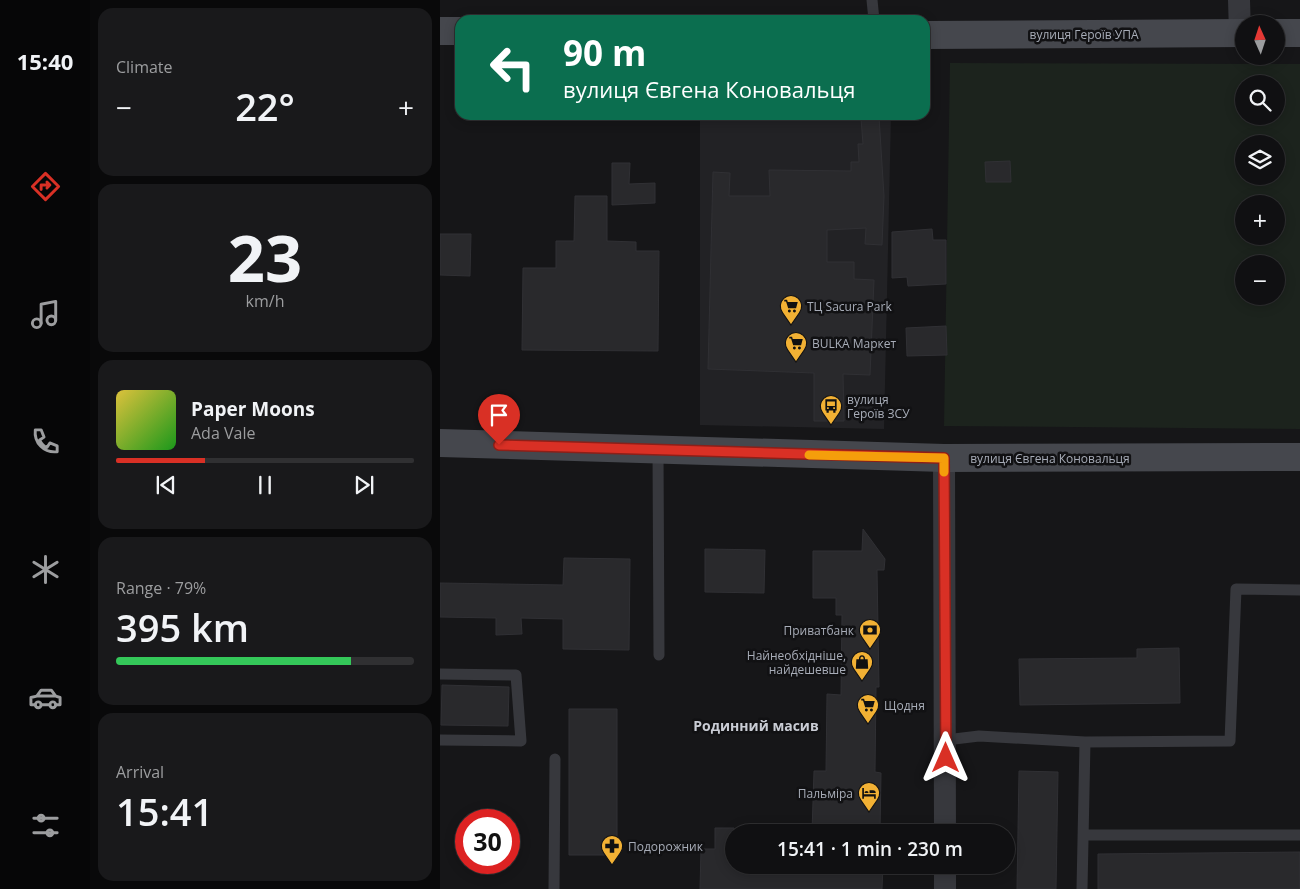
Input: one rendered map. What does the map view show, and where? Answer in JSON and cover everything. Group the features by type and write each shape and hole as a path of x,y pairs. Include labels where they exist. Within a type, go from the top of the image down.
{"street":[{"path":"1239,0 1240,15"},
{"path":"440,31 455,31"},
{"path":"1285,33 1300,33"},
{"name":"вулиця Героїв УПА","path":"930,35 1235,34"},
{"name":"вулиця Євгена Коновальця","path":"440,443 944,458 1300,457"},
{"path":"944,458 945,824"},
{"path":"945,874 945,889"}],"lane":[{"path":"872,0 874,15"},
{"path":"658,450 659,655"},
{"path":"946,740 979,736 1085,742 1230,741 1236,590 1300,590"},
{"path":"440,674 516,675 521,741 440,740"},
{"path":"1082,889 1085,742"},
{"path":"554,889 555,759"},
{"path":"1083,835 1300,835"}],"shaded area":[{"path":"950,63 1300,64 1300,429 944,426"},
{"path":"700,120 891,120 884,429 700,425"}],"building":[{"path":"861,120 879,120 884,196 882,245 865,244 866,228 827,230 827,262 854,262 854,279 874,280 870,375 843,374 844,421 814,421 814,373 708,369 713,172 730,173 729,196 770,196 769,170 851,171 851,162 859,162 858,144 863,144"},
{"path":"1010,161 1011,182 986,182 985,162"},
{"path":"612,163 630,163 629,184 655,183 655,203 612,205"},
{"path":"575,196 607,196 607,241 636,242 636,251 659,251 658,351 522,350 523,268 556,268 556,241 574,241"},
{"path":"932,229 933,240 946,240 946,284 908,286 907,277 892,278 892,232"},
{"path":"440,234 471,234 470,276 440,275"},
{"path":"946,326 947,355 907,356 906,328"},
{"path":"863,529 885,559 884,570 877,570 879,687 876,687 875,772 881,773 880,824 812,824 814,771 826,771 827,694 841,695 842,615 836,615 836,598 813,598 813,551 862,551"},
{"path":"705,549 765,550 764,593 705,592"},
{"path":"564,558 630,559 629,650 563,649 563,619 521,618 522,634 496,635 496,618 440,617 440,583 563,585"},
{"path":"1179,648 1180,703 1020,705 1019,659 1137,658 1137,649"},
{"path":"442,685 509,687 508,726 441,725"},
{"path":"569,709 617,709 617,855 569,855"},
{"path":"1019,771 1058,772 1056,889 1017,889"},
{"path":"715,828 725,828 725,874 883,874 882,889 700,889 701,849 715,849"},
{"path":"1300,852 1300,889 1098,889 1098,854"}],"slow traffic":[{"path":"809,455 944,458 944,472"}],"place":[{"name":"ТЦ Sacura Park","path":"791,325"},
{"name":"BULKA Маркет","path":"796,362"},
{"name":"вулиця Героїв ЗСУ","path":"831,425"},
{"name":"Приватбанк","path":"870,649"},
{"name":"Найнеобхідніше, найдешевше","path":"862,681"},
{"name":"Щодня","path":"868,724"},
{"name":"Пальміра","path":"869,812"},
{"name":"Подорожник","path":"612,865"}],"district":[{"name":"Родинний масив","path":"756,725"}],"route":[{"path":"499,445 944,458 946,758"}]}
